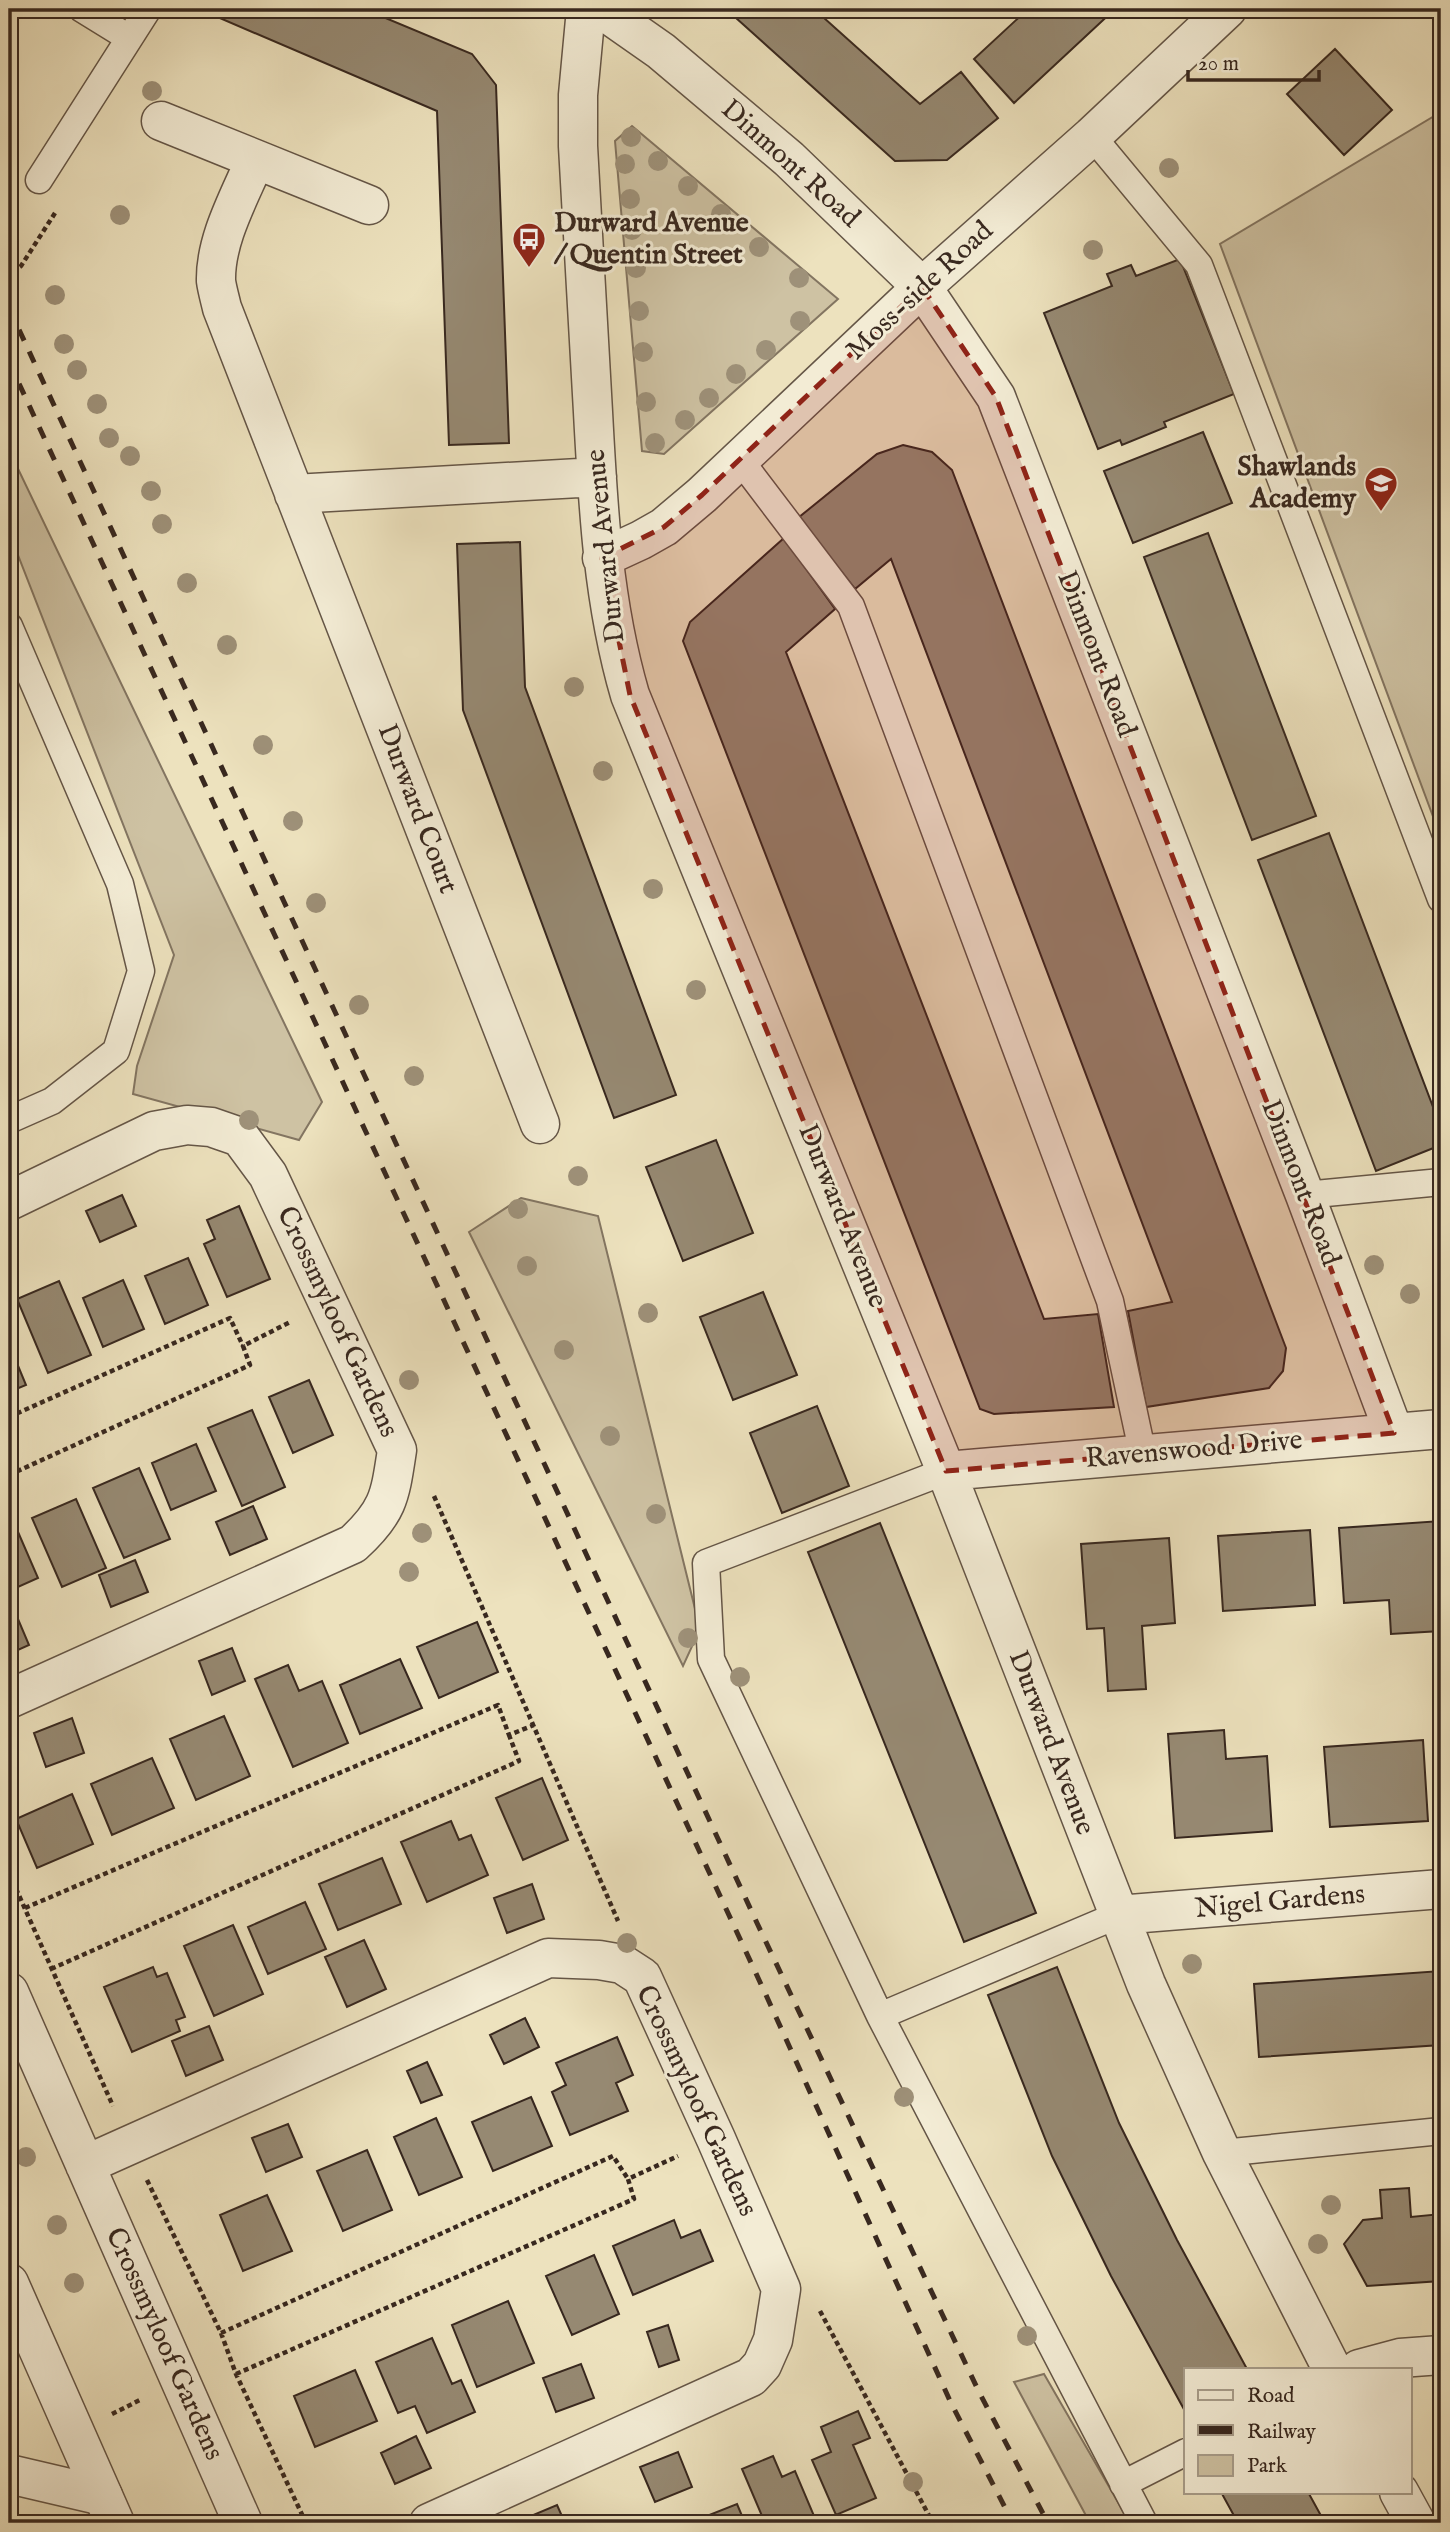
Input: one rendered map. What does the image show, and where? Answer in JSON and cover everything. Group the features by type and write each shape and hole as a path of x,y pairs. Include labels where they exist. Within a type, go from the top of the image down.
{"street":[{"name":"Durward Avenue","path":"586,9 578,95 578,146 602,558 617,650 630,695 946,1471 1151,1996 1222,2153 1331,2368"},
{"name":"Dinmont Road","path":"601,9 662,51 789,159 922,287 996,397 1305,1195 1394,1433"},
{"name":"Moss-side Road","path":"602,558 664,527 740,460 922,287 1092,136 1227,9"},
{"path":"160,121 369,205"},
{"name":"Durward Court","path":"255,160 220,252 216,281 222,308 540,1124"},
{"path":"294,494 597,477"},
{"name":"Crossmyloof Gardens","path":"9,1201 154,1131 187,1125 211,1127 240,1137 268,1175 397,1450 390,1496 373,1525 353,1544 9,1699"},
{"name":"Ravenswood Drive","path":"946,1471 1441,1429"},
{"name":"Nigel Gardens","path":"1118,1915 1441,1889"},
{"name":"Crossmyloof Gardens","path":"85,2165 548,1958 599,1960 622,1964 642,1976 781,2289"},
{"name":"Crossmyloof Gardens","path":"9,1992 243,2523"},
{"path":"9,2283 109,2510"},
{"path":"429,2523 751,2377 762,2365 773,2340 781,2289"},
{"path":"1363,2368 1400,2358 1441,2355"},
{"path":"9,2473 109,2510"},
{"path":"1400,2494 1416,2523"}],"lane":[{"path":"82,9 129,38"},
{"path":"39,180 148,9"},
{"path":"1092,136 1199,265 1441,900"},
{"path":"740,460 850,606 1110,1301 1143,1455"},
{"path":"9,626 120,884 141,971 116,1051 52,1101 9,1121"},
{"path":"1305,1195 1441,1182"},
{"path":"946,1471 706,1563 711,1659 880,2016 1144,2523"},
{"path":"880,2016 1118,1915"},
{"path":"1222,2153 1441,2131"},
{"path":"1123,2484 1184,2453"}],"path":[{"path":"243,1346 329,1303"},
{"path":"9,1417 230,1318 250,1365 9,1475"},
{"path":"397,1450 434,1496 642,1976"},
{"path":"25,1908 498,1705 519,1761 51,1969"},
{"path":"509,1735 534,1725"},
{"path":"9,1874 11,1886 25,1908 131,2146 221,2333 236,2374 306,2523"},
{"path":"628,2179 716,2139"},
{"path":"221,2333 613,2156 628,2179 634,2199 236,2374"},
{"path":"781,2289 821,2312 933,2523"}],"highlighted area":[{"path":"922,287 996,397 1394,1433 946,1471 630,695 602,558 664,527 702,495"}],"green space":[{"name":"Shawlands Academy","path":"1441,112 1441,838 1220,244"},
{"path":"632,126 838,299 664,454 642,451 615,141"},
{"path":"9,450 322,1102 299,1140 133,1094 137,1066 174,955 9,532"},
{"path":"521,1198 598,1216 700,1629 683,1666 469,1232"},
{"path":"1044,2374 1130,2523 1090,2523 1014,2382"}],"building":[{"path":"218,9 364,9 472,54 496,85 509,443 449,445 437,111 215,16"},
{"path":"726,9 814,9 920,104 961,72 998,118 947,160 895,161"},
{"path":"1028,9 1115,9 1014,103 974,59"},
{"path":"1335,49 1392,110 1344,155 1287,94"},
{"path":"1180,259 1234,394 1164,422 1166,427 1122,445 1120,440 1098,449 1044,313 1112,286 1107,274 1131,265 1136,276"},
{"path":"1203,432 1232,503 1133,543 1104,471"},
{"path":"903,445 932,452 952,470 1286,1348 1283,1371 1269,1388 1146,1407 1128,1311 1172,1302 891,559 855,589 798,518 877,454"},
{"path":"1208,533 1316,816 1252,840 1144,557"},
{"path":"784,538 835,609 786,652 1044,1319 1098,1314 1114,1407 994,1414 980,1409 683,641 690,622"},
{"path":"520,542 525,687 676,1095 614,1118 463,710 457,544"},
{"path":"1329,833 1441,1128 1441,1145 1376,1171 1258,860"},
{"path":"716,1140 753,1233 683,1261 646,1167"},
{"path":"122,1195 136,1226 100,1242 86,1211"},
{"path":"239,1206 270,1279 227,1297 204,1244 215,1239 207,1220"},
{"path":"188,1258 208,1305 165,1324 145,1276"},
{"path":"9,1267 15,1283 9,1286"},
{"path":"123,1280 144,1329 103,1347 83,1298"},
{"path":"59,1281 91,1355 48,1373 17,1299"},
{"path":"763,1292 797,1375 733,1400 700,1317"},
{"path":"9,1344 26,1385 9,1392"},
{"path":"309,1380 333,1435 293,1453 269,1397"},
{"path":"817,1406 849,1486 782,1513 750,1433"},
{"path":"252,1410 285,1487 242,1506 208,1428"},
{"path":"196,1444 216,1491 171,1510 152,1463"},
{"path":"139,1468 170,1539 124,1558 93,1488"},
{"path":"76,1499 106,1568 62,1587 32,1518"},
{"path":"253,1506 267,1539 230,1555 216,1522"},
{"path":"1441,1521 1441,1631 1391,1634 1389,1600 1344,1603 1339,1528"},
{"path":"880,1523 1036,1913 964,1942 808,1552"},
{"path":"15,1525 38,1578 9,1591 9,1528"},
{"path":"1310,1530 1315,1605 1223,1611 1218,1536"},
{"path":"1169,1538 1175,1623 1142,1626 1146,1689 1108,1691 1104,1628 1087,1629 1081,1544"},
{"path":"135,1560 148,1592 111,1607 99,1575"},
{"path":"15,1612 29,1645 9,1654 9,1614"},
{"path":"477,1622 498,1672 439,1698 417,1647"},
{"path":"232,1648 245,1681 212,1695 199,1661"},
{"path":"400,1659 422,1708 360,1734 340,1685"},
{"path":"288,1665 299,1691 322,1681 348,1743 293,1767 255,1679"},
{"path":"224,1716 250,1776 196,1800 170,1739"},
{"path":"72,1718 84,1753 46,1767 34,1733"},
{"path":"1224,1730 1226,1759 1267,1756 1272,1831 1175,1838 1168,1734"},
{"path":"1423,1740 1428,1821 1330,1827 1324,1747"},
{"path":"152,1758 174,1808 112,1835 91,1784"},
{"path":"542,1778 568,1840 523,1860 496,1798"},
{"path":"72,1794 93,1844 37,1868 16,1819"},
{"path":"451,1821 459,1840 471,1835 488,1875 427,1902 401,1842"},
{"path":"382,1858 401,1904 338,1930 319,1884"},
{"path":"532,1884 544,1919 507,1933 494,1898"},
{"path":"305,1902 326,1949 268,1974 248,1927"},
{"path":"233,1925 263,1994 214,2016 184,1946"},
{"path":"364,1940 386,1989 347,2007 325,1957"},
{"path":"153,1967 157,1977 167,1973 185,2017 176,2020 180,2031 132,2052 104,1987"},
{"path":"1057,1967 1119,2123 1177,2240 1246,2368 1184,2368 1184,2409 1111,2276 1052,2156 988,1995"},
{"path":"1441,1971 1441,2045 1259,2057 1254,1984"},
{"path":"525,2018 539,2047 504,2064 490,2035"},
{"path":"209,2026 223,2060 186,2076 172,2041"},
{"path":"617,2037 633,2075 616,2083 628,2111 570,2135 552,2092 566,2085 556,2063"},
{"path":"427,2062 442,2095 421,2103 407,2071"},
{"path":"531,2097 552,2146 493,2171 472,2122"},
{"path":"436,2118 462,2177 419,2195 394,2137"},
{"path":"288,2124 302,2157 266,2172 252,2138"},
{"path":"367,2150 392,2210 343,2231 317,2171"},
{"path":"1409,2188 1411,2217 1441,2214 1441,2281 1367,2286 1344,2244 1363,2220 1382,2218 1380,2190"},
{"path":"267,2195 292,2251 243,2271 220,2215"},
{"path":"674,2220 681,2238 700,2230 713,2261 633,2295 613,2246"},
{"path":"594,2255 619,2314 572,2335 546,2276"},
{"path":"508,2301 534,2363 477,2387 452,2325"},
{"path":"668,2325 679,2360 659,2367 647,2332"},
{"path":"432,2338 452,2384 461,2380 475,2412 427,2433 415,2406 398,2413 376,2362"},
{"path":"581,2364 594,2398 556,2412 543,2378"},
{"path":"355,2370 377,2421 315,2447 294,2396"},
{"path":"858,2411 870,2438 853,2445 876,2498 836,2515 812,2460 831,2452 821,2427"},
{"path":"416,2436 431,2468 395,2484 381,2453"},
{"path":"678,2452 692,2487 655,2502 640,2467"},
{"path":"773,2456 782,2477 795,2471 817,2523 765,2523 742,2469"},
{"path":"1222,2494 1309,2494 1325,2523 1238,2523"},
{"path":"737,2504 745,2523 694,2521"},
{"path":"557,2505 565,2523 519,2521"}],"railway":[{"path":"9,308 757,1923 979,2392 1048,2523"},
{"path":"9,362 766,1995 951,2403 1013,2523"}],"place":[{"name":"Durward Avenue / Quentin Street","path":"529,269"},
{"name":"Shawlands Academy","path":"1381,513"}]}
